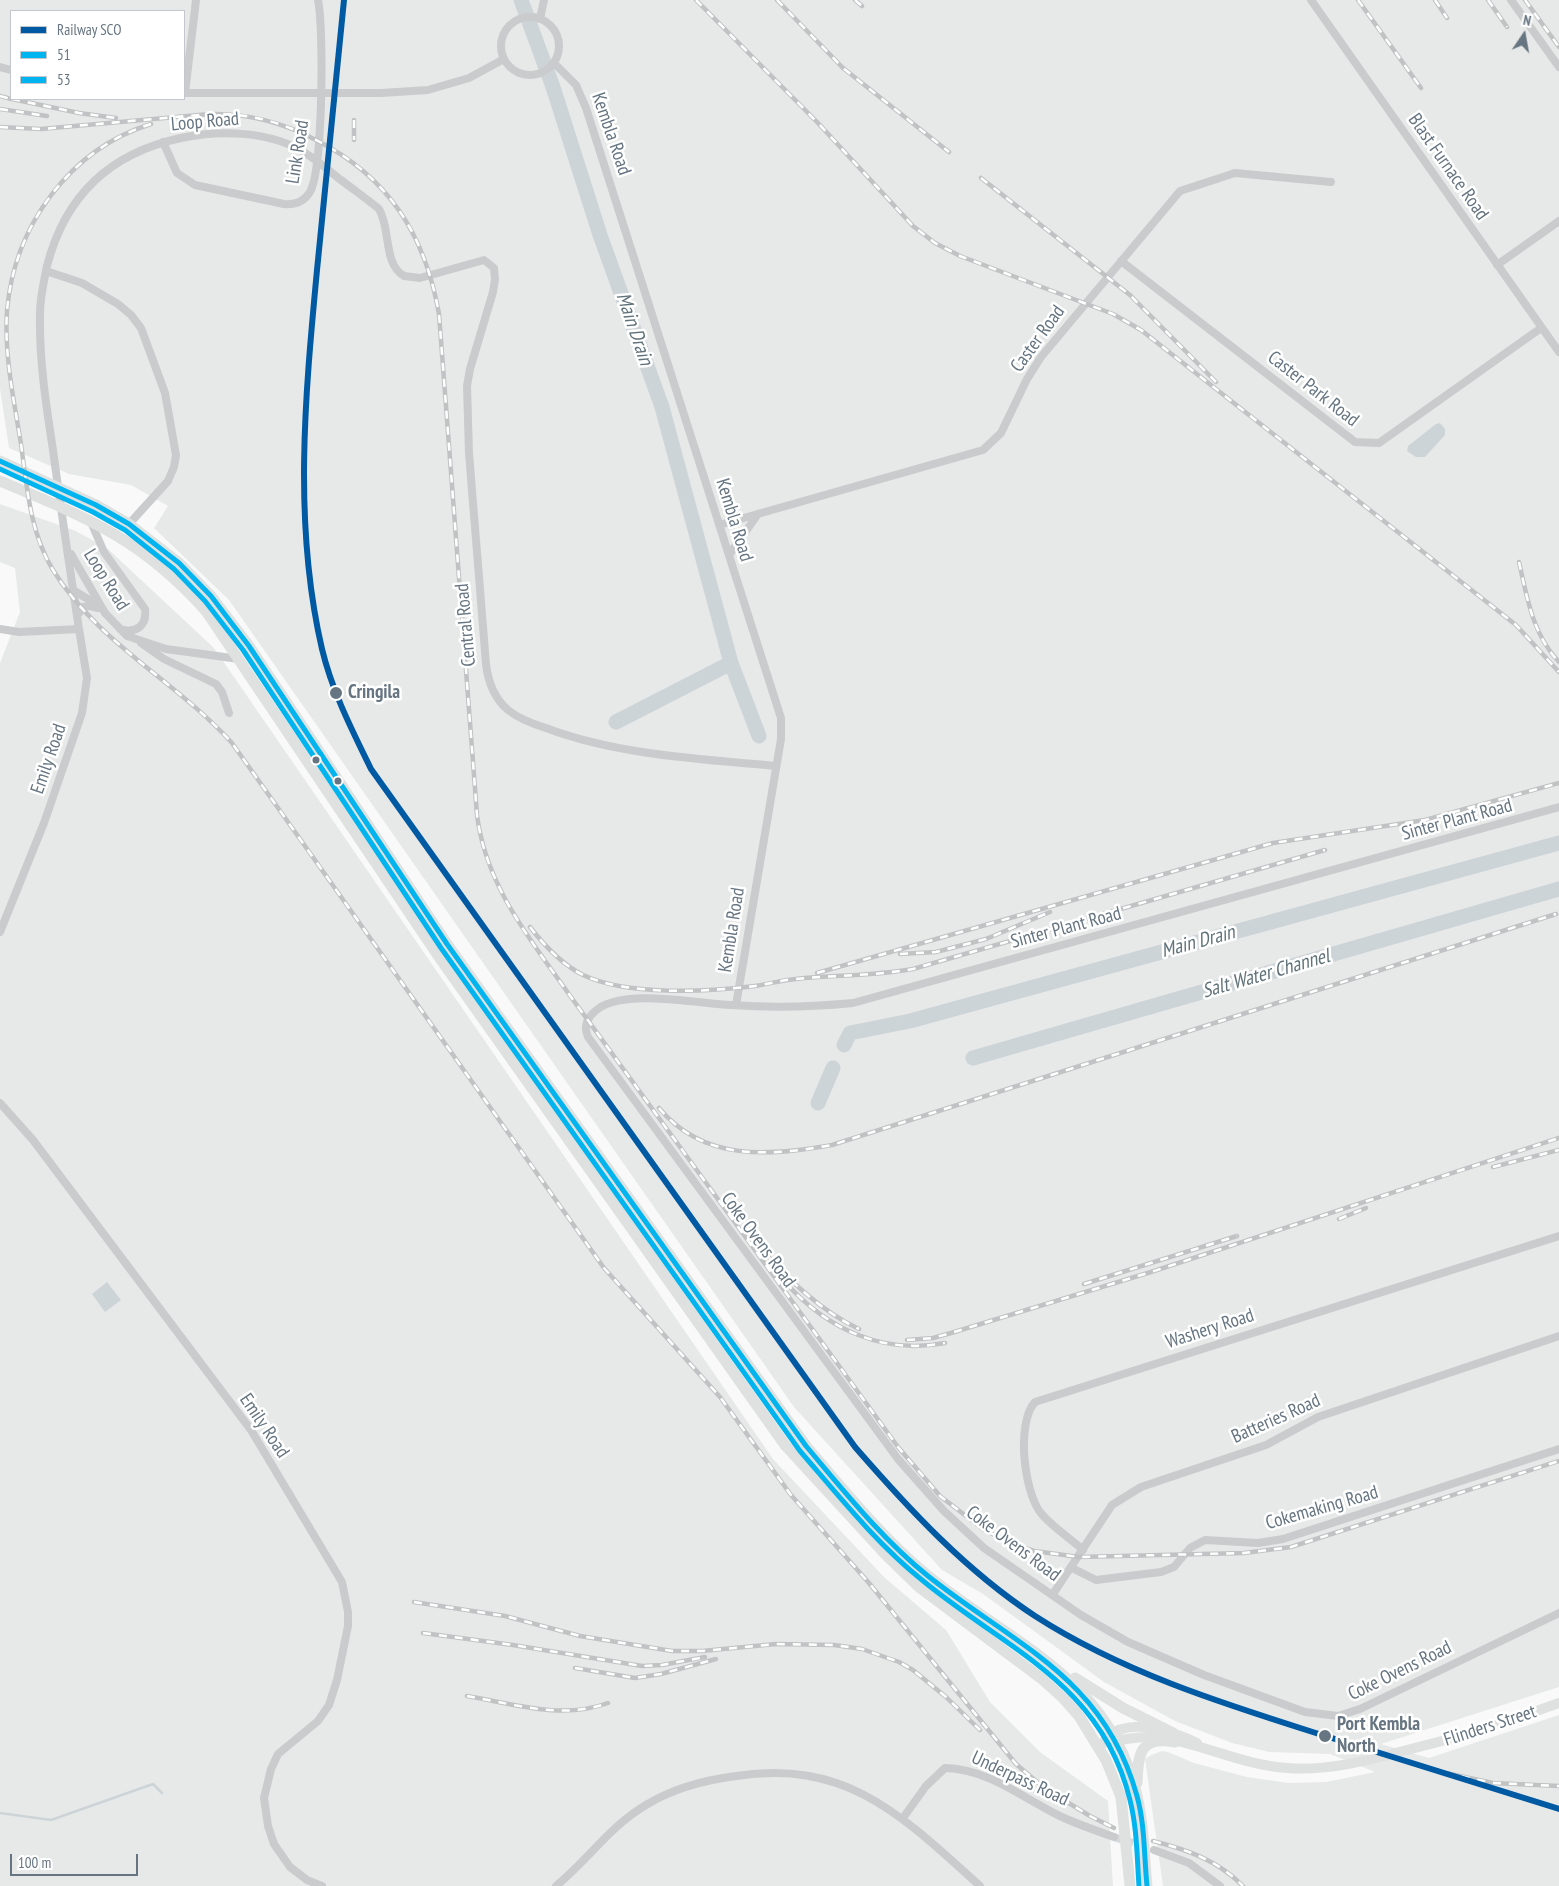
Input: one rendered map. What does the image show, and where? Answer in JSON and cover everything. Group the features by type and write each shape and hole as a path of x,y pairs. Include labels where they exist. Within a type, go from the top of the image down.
{"main road":[{"path":"0,461 96,505 129,524 152,540 197,580 249,646 447,944 806,1446 865,1513 926,1574 961,1602 1052,1663 1174,1738"},
{"path":"0,480 89,518 149,556 184,587 206,611 439,957 785,1445 880,1548 919,1587 1060,1694 1079,1716 1113,1774 1121,1797 1128,1850 1130,1886"},
{"path":"1052,1663 1076,1684 1114,1737 1128,1766 1137,1794 1149,1853 1147,1886"},
{"path":"1137,1794 1138,1763 1142,1750 1149,1743 1174,1738"}],"street":[{"path":"196,0 185,93 381,93 428,90 469,78 504,59"},
{"name":"Link Road","path":"164,142 171,164 177,173 195,185 284,204 296,203 304,199 313,185 321,116 321,23 318,0"},
{"path":"538,18 544,0"},
{"name":"Blast Furnace Road","path":"1311,0 1559,352"},
{"path":"1511,0 1559,68"},
{"path":"538,18 548,23 558,38 558,55 554,63 539,74 522,74 514,70 504,59 502,40 512,24 521,19 538,18"},
{"name":"Kembla Road","path":"554,63 576,85 586,108 781,718 781,739 736,1005"},
{"name":"Loop Road","path":"73,590 43,374 40,311 51,252 65,217 92,182 125,158 164,142 203,135 250,135 277,140 308,155 364,197 382,215 392,264 404,276 420,278 480,261 488,261"},
{"name":"Caster Road","path":"719,525 983,450 1001,433 1027,379 1041,357 1180,191 1236,174 1331,182"},
{"path":"1497,265 1559,221"},
{"name":"Central Road","path":"488,261 494,268 495,279 467,386 469,453 486,664 487,675 495,695 510,712 522,718 598,745 698,759 776,766"},
{"name":"Caster Park Road","path":"1121,261 1355,442 1379,443 1541,328"},
{"path":"46,271 82,283 112,300 131,315 141,328 165,392 176,455 174,467 168,481 129,524"},
{"path":"729,555 758,514"},
{"name":"Loop Road","path":"89,518 101,548 145,609 145,620 140,628 131,631 118,628"},
{"name":"Loop Road","path":"68,549 103,611 128,636 166,650 239,659"},
{"path":"73,590 90,599 103,611"},
{"name":"Emily Road","path":"0,932 44,823 82,712 87,678 73,590"},
{"path":"77,618 80,610 85,606 92,606 103,611"},
{"path":"0,628 18,632 78,629"},
{"path":"128,636 180,667 219,686 229,713"},
{"path":"154,644 180,667"},
{"name":"Sinter Plant Road","path":"585,1028 587,1020 596,1010 621,1000 656,999 809,1008 853,1003 1559,807"},
{"name":"Coke Ovens Road","path":"585,1028 588,1037 898,1459 944,1512 984,1548 1053,1594 1081,1616 1128,1642 1258,1696 1305,1712 1327,1716 1349,1714 1559,1613"},
{"name":"Emily Road","path":"0,1103 33,1140 251,1430 342,1582 348,1612 348,1626 337,1680 329,1705 318,1721 278,1754 271,1769 264,1798 268,1826 274,1844 290,1867 307,1880 322,1886"},
{"name":"Washery Road","path":"1083,1550 1040,1512 1028,1484 1024,1461 1027,1418 1035,1402 1559,1236"},
{"name":"Batteries Road","path":"1053,1594 1072,1568 1112,1504 1141,1487 1266,1445 1318,1417 1559,1336"},
{"name":"Cokemaking Road","path":"1072,1568 1096,1580 1161,1572 1174,1567 1190,1548 1206,1540 1258,1543 1283,1539 1559,1450"},
{"name":"Flinders Street","path":"1097,1744 1114,1737 1174,1738 1215,1752 1272,1767 1305,1769 1342,1766 1433,1744 1500,1724 1559,1702"},
{"name":"Underpass Road","path":"902,1818 926,1786 945,1768 958,1768 975,1772 1026,1796 1063,1818 1114,1837"},
{"path":"556,1886 610,1832 646,1804 690,1786 726,1777 765,1771 824,1777 856,1789 902,1818 980,1886"},
{"path":"1149,1853 1189,1862 1220,1886"}],"shaded area":[{"path":"0,0 1559,0 1559,1687 1381,1744 1429,1758 1559,1715 1559,1886 1163,1886 1145,1759 1151,1755 1162,1751 1168,1752 1194,1763 1247,1777 1289,1783 1326,1782 1375,1772 1330,1754 1269,1752 1232,1743 1175,1721 1104,1682 983,1594 942,1570 794,1407 229,600 154,528 168,506 131,485 69,474 9,448 0,389"},
{"path":"1440,423 1445,429 1445,435 1425,457 1416,457 1407,451 1408,446 1436,424"},
{"path":"0,504 76,531 108,549 214,648 773,1459 884,1577 946,1630 990,1702 1040,1752 1108,1801 1113,1886 0,1886 0,663 20,612 15,568 0,562"},
{"path":"107,1282 121,1300 105,1312 92,1294"}],"waterway":[{"name":"Main Drain","path":"521,0 553,87 600,235 662,407 731,663 759,736"},
{"name":"Main Drain","path":"616,722 731,663"},
{"name":"Main Drain","path":"844,1045 850,1033 910,1021 1559,843"},
{"name":"Salt Water Channel","path":"973,1058 1559,889"},
{"name":"Main Drain","path":"818,1103 833,1068"},
{"path":"0,1813 51,1820 153,1784 162,1793"}],"tunnel":[{"path":"1114,1837 1148,1848"}],"railway":[{"path":"696,0 818,123 913,226 935,243 960,256 1113,314 1141,330 1516,625 1559,672"},
{"path":"777,0 843,68 949,152"},
{"path":"855,0 862,6"},
{"path":"1358,0 1421,88"},
{"path":"1435,0 1447,18"},
{"path":"1488,0 1507,27"},
{"path":"1525,0 1559,47"},
{"path":"0,96 10,99"},
{"path":"17,100 79,113 116,118"},
{"path":"0,109 47,116"},
{"path":"0,127 41,129 210,114 252,117 291,128 342,155 383,190 400,211 424,259 433,285 439,314 477,815 482,841 490,866 512,912 541,955 898,1447 940,1496 983,1529 1010,1543 1034,1551 1079,1557 1244,1553 1291,1547 1559,1461"},
{"path":"354,120 354,140"},
{"path":"151,124 122,136 95,152 72,172 51,195 34,221 21,249 12,280 6,328 10,378 34,525 45,556 71,596 92,619 138,661 187,700 232,743 604,1268 720,1397 791,1495 869,1583 1016,1764 1044,1788 1114,1828"},
{"path":"981,178 1130,295 1216,382"},
{"path":"1519,562 1528,602 1537,628 1550,651 1559,662"},
{"path":"817,973 1273,843 1425,820 1559,783"},
{"path":"530,927 560,960 575,971 601,982 668,991 736,988 791,980 913,969 1325,850"},
{"path":"900,954 936,952 986,939 1050,912"},
{"path":"659,1108 677,1126 696,1138 717,1146 739,1151 785,1151 832,1145 1556,914"},
{"path":"907,1340 933,1338 951,1333 1151,1272 1559,1138"},
{"path":"1493,1167 1559,1150"},
{"path":"1339,1219 1366,1208"},
{"path":"1084,1284 1237,1236"},
{"path":"759,1246 780,1270 805,1293 831,1313 859,1329"},
{"path":"786,1283 819,1313 858,1335 900,1345 922,1346 945,1343"},
{"path":"414,1602 505,1616 580,1636 672,1651 702,1651 776,1644 834,1645 862,1649 899,1662 913,1670 946,1697 980,1730"},
{"path":"423,1633 513,1645 642,1666 662,1665 705,1657"},
{"path":"575,1668 635,1678 661,1674 716,1659"},
{"path":"467,1696 538,1709 556,1710 591,1708 608,1703"},
{"path":"1446,1773 1493,1783 1559,1786"},
{"path":"1153,1841 1201,1857 1223,1869 1243,1886"}],"rail line":[{"name":"SCO","path":"344,0 309,365 304,460 305,508 307,555 313,602 326,665 337,695 371,769 855,1447 917,1516 962,1559 1009,1598 1035,1616 1068,1636 1137,1670 1209,1698 1559,1809"}],"transit line":[{"name":"51","path":"0,461 96,505 129,524 179,563 211,596 249,646 447,944 806,1446 864,1514 911,1562 1053,1668 1080,1693 1103,1721 1122,1755 1140,1807 1147,1886"},
{"name":"53","path":"0,469 93,512 125,530 174,569 205,601 243,650 441,948 800,1451 858,1518 905,1566 1047,1672 1074,1697 1097,1726 1116,1760 1130,1800 1135,1832 1139,1886"}],"place":[{"name":"Cringila","path":"336,693"},
{"name":"Port Kembla North","path":"1325,1736"}]}
